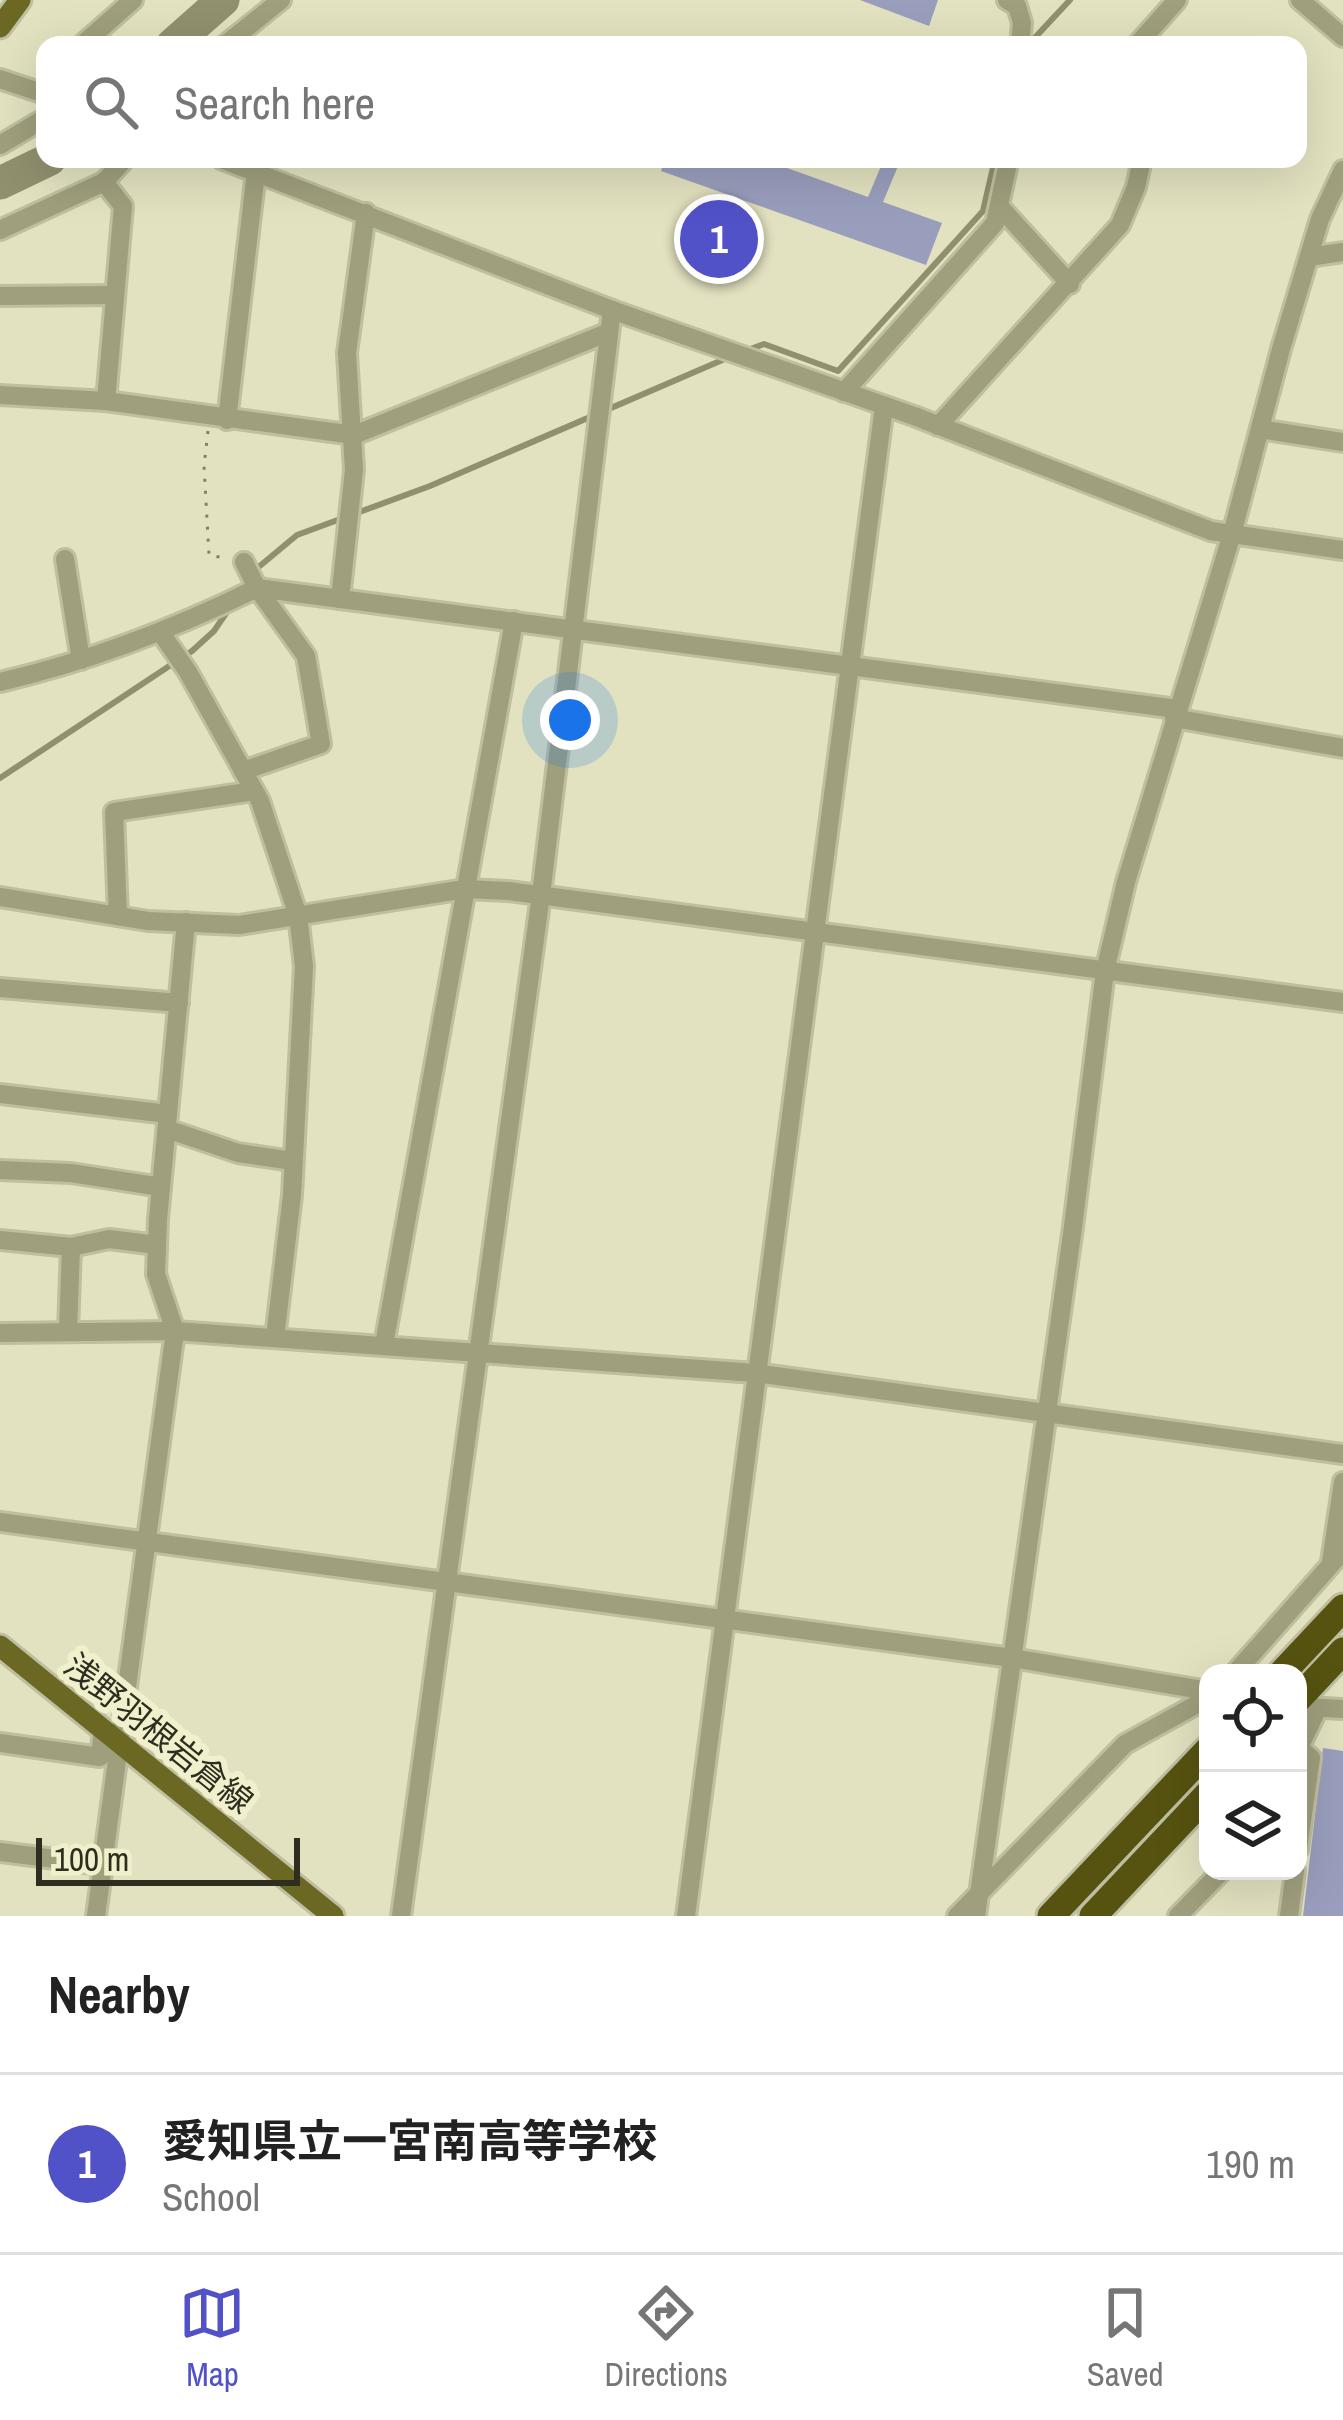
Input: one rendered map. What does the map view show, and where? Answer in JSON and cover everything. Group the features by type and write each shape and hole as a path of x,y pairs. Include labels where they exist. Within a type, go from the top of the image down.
{"highway":[{"path":"1290,1664 1343,1608"},
{"path":"1321,1708 1343,1651"},
{"path":"1051,1916 1199,1761"},
{"path":"1093,1916 1199,1804"}],"main road":[{"path":"0,27 20,0"},
{"name":"浅野羽根岩倉線","path":"0,1646 334,1916"}],"street":[{"path":"92,36 133,0"},
{"path":"236,36 281,0"},
{"path":"1007,0 1017,6 1021,36"},
{"path":"1145,36 1177,0"},
{"path":"1300,0 1343,37"},
{"path":"0,80 36,86"},
{"path":"0,146 36,124"},
{"path":"0,230 104,182 116,168"},
{"path":"245,168 612,310 884,406 1211,531 1343,550"},
{"path":"844,392 995,223 1007,168"},
{"path":"938,426 1120,225 1139,168"},
{"path":"978,1916 1105,971 1126,882 1232,534 1320,219 1343,170"},
{"path":"219,418 256,172"},
{"path":"104,182 123,206 106,401"},
{"path":"999,206 1070,284"},
{"path":"340,598 354,470 347,353 366,213"},
{"path":"1309,257 1343,252"},
{"path":"0,296 115,295"},
{"path":"401,1916 443,1582 480,1351 541,895 612,310"},
{"path":"0,395 106,401 354,435 609,332"},
{"path":"686,1916 884,406"},
{"path":"1260,430 1343,442"},
{"path":"64,559 81,660"},
{"path":"243,771 321,744 306,656 256,588 244,562"},
{"path":"0,682 161,633 256,588 850,666 1175,714 1343,748"},
{"path":"384,1345 514,621"},
{"path":"161,633 254,791 298,916 304,966 292,1161 274,1338"},
{"path":"118,916 114,812 254,791"},
{"path":"0,897 118,916 239,926 465,889 541,895 1343,1001"},
{"path":"96,1916 111,1736 146,1541 175,1331 157,1274 157,1245 186,922"},
{"path":"0,988 179,1003"},
{"path":"0,1094 168,1122 238,1154 292,1161"},
{"path":"0,1170 71,1173 161,1187"},
{"path":"0,1240 71,1247 109,1239 157,1245"},
{"path":"68,1331 71,1247"},
{"path":"0,1333 175,1331 755,1373 1343,1454"},
{"path":"1243,1664 1337,1557 1343,1482"},
{"path":"0,1522 1012,1658 1199,1693"},
{"path":"957,1916 1125,1744 1199,1700"},
{"path":"0,1743 100,1757 111,1736"},
{"path":"1307,1755 1311,1758 1307,1786"},
{"path":"0,1852 102,1865"},
{"path":"1178,1916 1213,1880"},
{"path":"1289,1916 1294,1880"}],"path":[{"path":"219,418 204,466 209,555 244,562"}],"building":[{"path":"860,0 938,0 929,26"},
{"path":"787,168 868,197 880,168 897,168 883,202 942,223 926,265 661,171"},
{"path":"1323,1748 1343,1751 1343,1916 1303,1916"}],"waterway":[{"path":"182,36 223,0"},
{"path":"1036,36 1070,0"},
{"path":"0,183 36,166"},
{"path":"745,351 764,344 838,371 983,211 993,168"},
{"path":"255,570 297,535 430,486 727,358"},
{"path":"0,778 192,651 231,606"}],"place":[{"name":"愛知県立一宮南高等学校","path":"719,239"}]}
